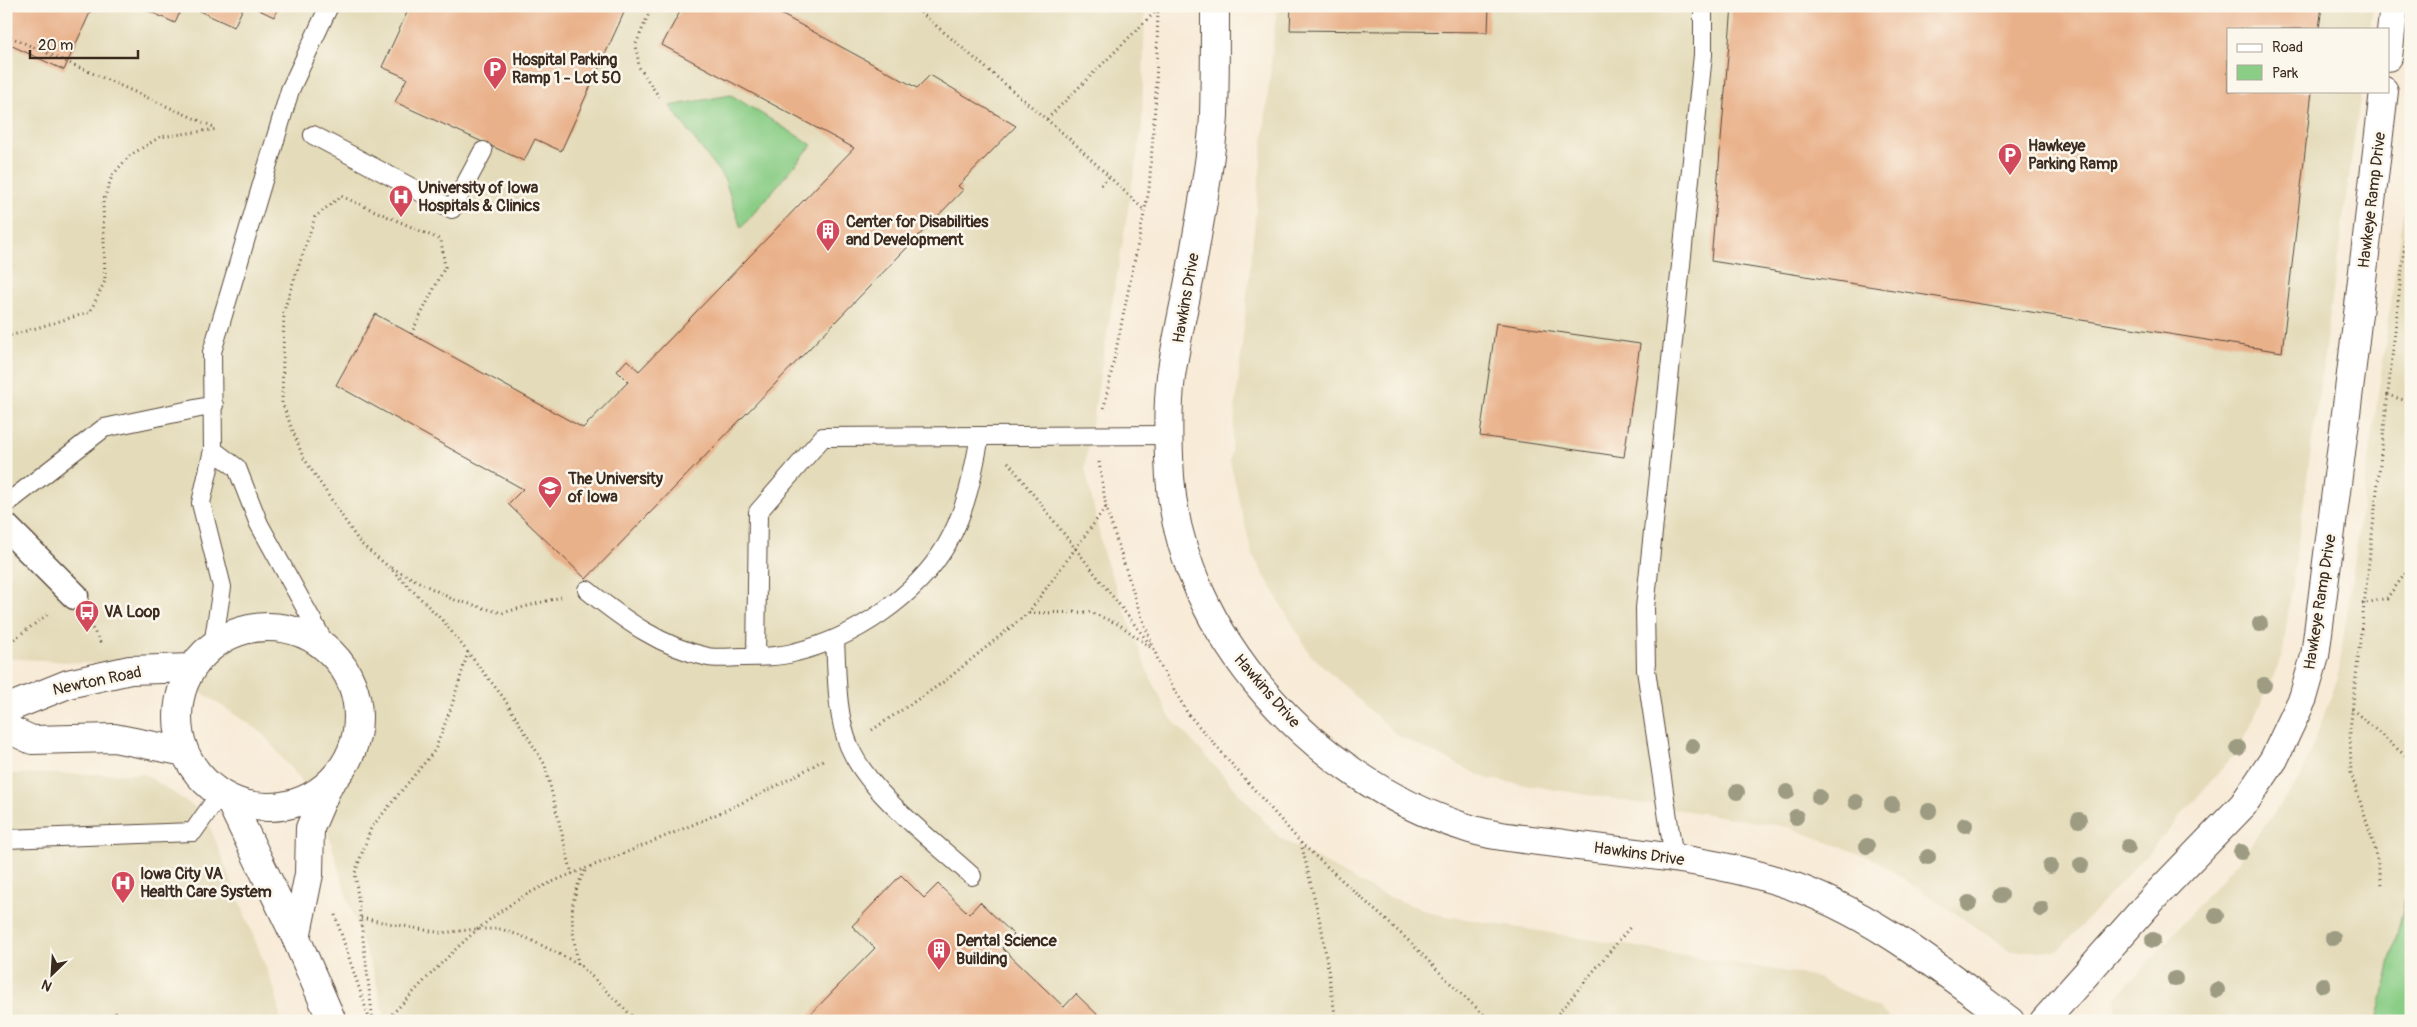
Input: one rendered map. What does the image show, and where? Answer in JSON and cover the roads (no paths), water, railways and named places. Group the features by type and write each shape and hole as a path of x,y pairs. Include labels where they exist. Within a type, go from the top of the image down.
{"street":[{"name":"Hawkins Drive","path":"1215,6 1214,119 1194,254 1171,378 1168,435 1170,482 1179,536 1224,639 1289,720 1331,757 1385,792 1432,815 1466,828 1504,836 1674,858 1780,881 1846,908 1909,945 2010,1021"},
{"path":"2390,40 2394,6"},
{"name":"Hawkeye Ramp Drive","path":"2044,1021 2157,894 2243,805 2274,759 2303,698 2315,656 2353,364 2384,92"},
{"path":"6,527 74,596"},
{"path":"296,938 309,874 310,828 329,784 347,761 357,735 357,703 348,674 328,649 302,633 272,627 241,631 213,645 192,668 180,696 178,725 185,752 225,798 296,938 332,1021"},
{"name":"Newton Road","path":"6,709 68,684 130,670 192,668"},
{"path":"6,728 32,740 114,738 185,752"},
{"path":"225,798 249,805 278,807 305,799 329,784"}],"lane":[{"path":"213,645 222,587 201,503 213,450 212,352 290,90 329,6"},
{"path":"1674,858 1646,670 1645,608 1703,55 1703,6"},
{"path":"313,135 452,209 483,151"},
{"path":"6,504 104,428 214,405"},
{"path":"756,657 758,512 823,437 1168,435"},
{"path":"587,590 624,620 665,643 710,658 756,657 794,653 835,640 878,616 917,582 946,545 968,499 980,436"},
{"path":"213,450 237,468 259,524 328,649"},
{"path":"835,640 840,704 848,745 861,770 877,790 972,876"},
{"path":"6,839 193,832 225,798"}],"place":[{"name":"Hospital Parking Ramp 1 - Lot 50","path":"495,90"},
{"name":"Hawkeye Parking Ramp","path":"2010,176"},
{"name":"University of Iowa Hospitals & Clinics","path":"401,218"},
{"name":"Center for Disabilities and Development","path":"828,252"},
{"name":"The University of Iowa","path":"550,509"},
{"name":"VA Loop","path":"87,633"},
{"name":"Iowa City VA Health Care System","path":"123,904"},
{"name":"Dental Science Building","path":"939,971"}]}
